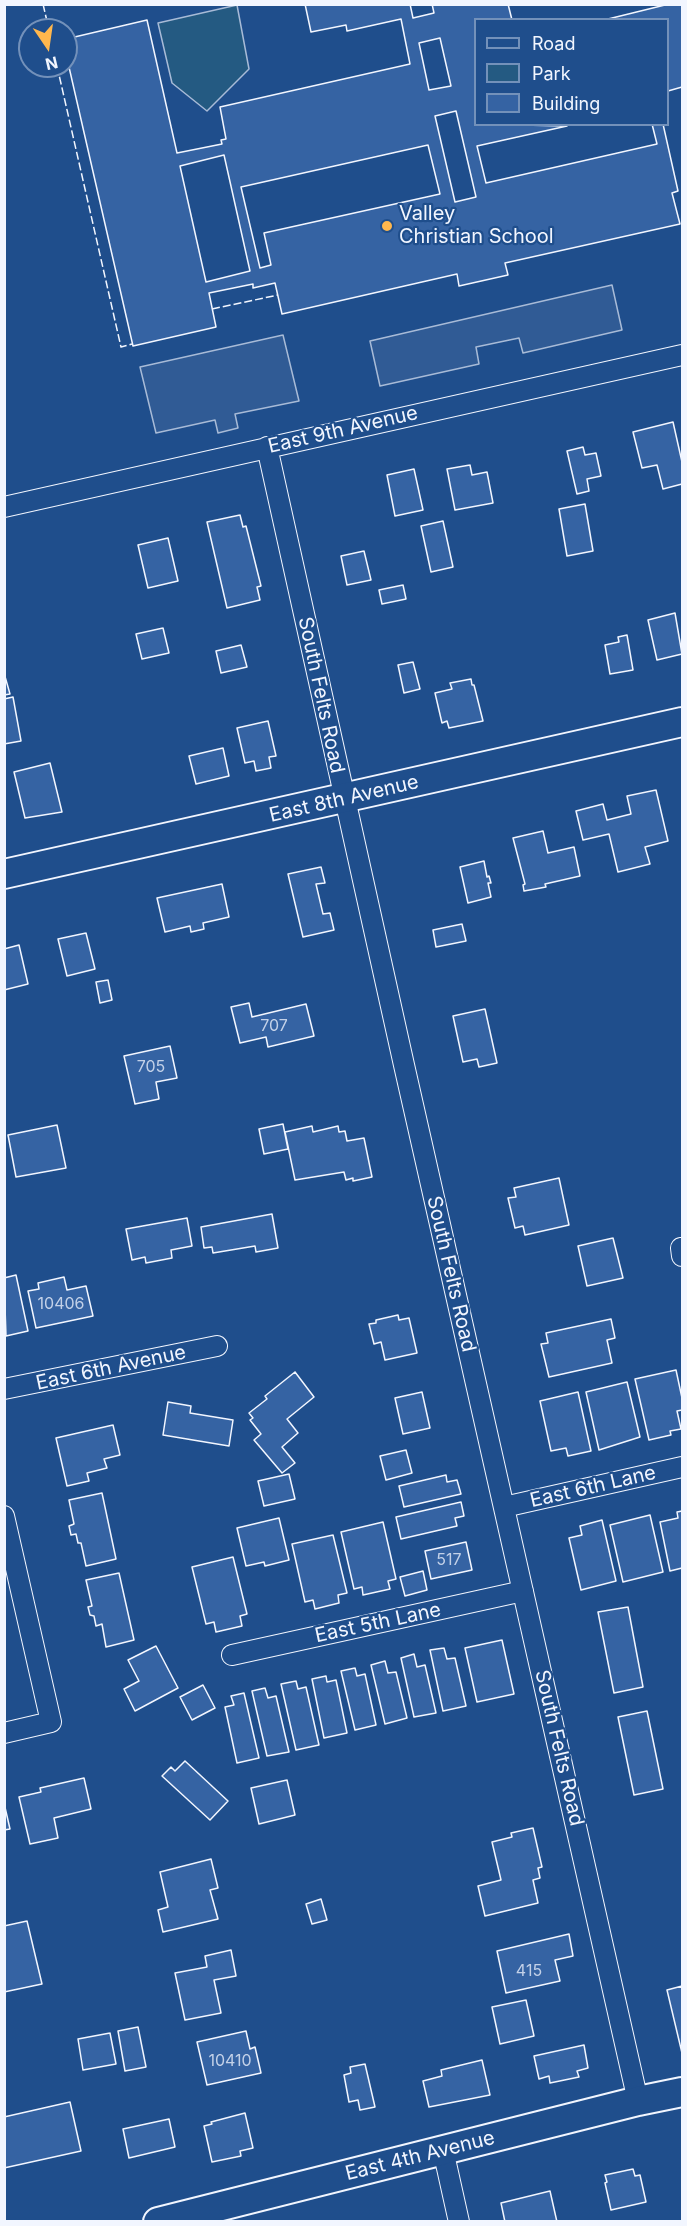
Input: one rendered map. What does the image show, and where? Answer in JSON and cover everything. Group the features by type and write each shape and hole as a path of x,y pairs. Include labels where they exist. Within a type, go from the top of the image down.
{"street":[{"name":"East 9th Avenue","path":"4,507 682,355"},
{"name":"South Felts Road","path":"267,447 344,799 638,2101"},
{"name":"East 8th Avenue","path":"4,874 682,722"},
{"name":"East 6th Avenue","path":"4,1389 217,1346"},
{"name":"East 6th Lane","path":"504,1507 682,1467"},
{"path":"4,1516 51,1722 4,1733"},
{"name":"East 5th Lane","path":"232,1655 523,1591"},
{"name":"East 4th Avenue","path":"158,2222 638,2101 682,2092"},
{"path":"443,2150 459,2222"}],"green space":[{"path":"237,5 249,69 207,111 172,83 158,23"}],"shaded area":[{"path":"612,285 622,330 523,353 519,338 476,347 479,364 380,386 370,341"},
{"path":"283,335 299,401 235,414 238,428 218,433 215,420 156,433 140,367"}],"building":[{"path":"305,4 410,4 413,18 434,13 432,4 508,4 512,18 474,18 474,126 567,126 477,146 486,183 657,144 652,126 663,126 678,191 672,193 680,224 505,263 508,275 459,286 457,274 282,314 275,283 253,288 253,284 209,293 216,327 133,346 72,78 78,78 78,36 147,20 177,153 222,144 221,140 226,139 220,107 410,64 401,19 347,31 346,25 311,32","holes":["440,38 451,86 429,90 419,43","456,111 476,197 455,202 435,116","428,145 440,194 264,233 271,265 260,268 241,187","224,155 250,271 206,282 180,166"]},
{"path":"669,4 682,4 682,87 669,91 669,18 612,18"},
{"path":"673,422 682,462 682,484 663,489 657,465 642,468 633,432"},
{"path":"583,447 585,455 596,453 601,476 587,479 589,491 577,494 567,451"},
{"path":"470,465 472,475 487,472 493,503 455,510 447,469"},
{"path":"414,469 423,510 395,516 387,475"},
{"path":"585,504 593,551 567,556 559,509"},
{"path":"240,515 243,527 246,526 261,586 257,587 260,600 227,608 207,522"},
{"path":"443,521 453,567 431,572 421,526"},
{"path":"168,538 178,581 148,588 138,545"},
{"path":"364,551 371,580 347,585 341,556"},
{"path":"403,585 406,599 382,604 379,590"},
{"path":"675,613 682,654 657,660 648,620"},
{"path":"163,628 169,653 142,659 136,634"},
{"path":"627,635 633,670 610,674 605,645 619,642 618,637"},
{"path":"241,645 247,667 221,673 216,651"},
{"path":"413,662 420,689 404,693 398,665"},
{"path":"4,673 10,694 4,695"},
{"path":"471,679 483,721 449,728 447,721 442,723 435,693 452,689 450,683"},
{"path":"13,697 21,741 4,744 4,699"},
{"path":"268,721 276,756 269,757 271,768 256,771 254,761 245,763 237,728"},
{"path":"223,748 229,776 196,784 189,756"},
{"path":"50,763 62,812 25,818 14,772"},
{"path":"656,790 668,841 645,847 650,864 618,872 609,834 583,840 576,811 603,804 607,820 631,814 627,796"},
{"path":"543,831 548,853 574,847 580,876 545,884 546,887 524,891 523,885 525,884 513,838"},
{"path":"484,861 487,877 489,876 491,883 488,883 491,897 468,903 460,867"},
{"path":"321,867 325,883 316,884 323,914 330,913 334,930 303,937 288,874"},
{"path":"222,884 229,917 203,923 204,929 191,932 190,926 165,932 157,898"},
{"path":"462,924 466,941 436,947 433,930"},
{"path":"86,933 95,969 67,976 58,939"},
{"path":"19,945 28,984 4,990 4,949"},
{"path":"108,980 112,1000 100,1003 96,982"},
{"path":"249,1003 252,1017 306,1004 314,1036 268,1047 266,1037 240,1043 231,1007"},
{"path":"485,1009 497,1063 479,1067 477,1059 463,1062 453,1016"},
{"path":"170,1046 177,1078 156,1082 159,1099 135,1104 124,1056"},
{"path":"283,1124 288,1149 264,1154 259,1129"},
{"path":"57,1125 66,1168 16,1177 8,1135"},
{"path":"312,1126 313,1132 338,1126 339,1132 345,1131 347,1141 364,1138 372,1177 346,1180 344,1172 295,1180 285,1132"},
{"path":"559,1178 569,1225 525,1235 523,1226 515,1228 508,1198 516,1197 514,1188"},
{"path":"272,1214 278,1248 256,1252 255,1246 213,1253 212,1247 204,1248 201,1227"},
{"path":"187,1218 192,1246 171,1250 172,1258 146,1263 145,1257 132,1260 126,1229"},
{"path":"613,1238 623,1278 587,1286 578,1246"},
{"path":"16,1275 28,1331 6,1336 4,1278"},
{"path":"64,1277 67,1290 86,1286 93,1316 36,1328 28,1291 39,1289 38,1283"},
{"path":"398,1315 399,1320 409,1318 417,1353 385,1360 381,1342 374,1344 369,1324"},
{"path":"611,1319 615,1338 607,1340 612,1363 549,1377 541,1344 548,1343 546,1333"},
{"path":"676,1370 682,1398 682,1410 677,1411 681,1429 670,1431 671,1435 649,1440 635,1379"},
{"path":"295,1372 314,1397 287,1419 298,1433 282,1447 295,1463 282,1473 254,1440 261,1434 250,1420 253,1418 249,1413 267,1399 265,1396"},
{"path":"627,1382 640,1437 599,1450 586,1392"},
{"path":"422,1392 430,1428 403,1434 395,1398"},
{"path":"578,1392 591,1451 568,1456 566,1448 551,1451 540,1401"},
{"path":"168,1402 191,1406 190,1413 233,1420 229,1446 163,1435"},
{"path":"113,1425 120,1455 104,1459 107,1468 87,1473 89,1481 67,1486 56,1438"},
{"path":"406,1450 412,1473 386,1480 380,1456"},
{"path":"289,1474 295,1499 264,1506 258,1481"},
{"path":"446,1475 447,1482 457,1480 461,1494 404,1507 399,1486"},
{"path":"102,1493 116,1559 86,1566 81,1543 78,1543 76,1534 71,1535 69,1526 74,1524 69,1500"},
{"path":"461,1502 464,1516 455,1518 457,1526 401,1539 396,1517"},
{"path":"682,1511 682,1568 670,1571 660,1522 678,1518 677,1512"},
{"path":"650,1515 663,1572 623,1582 610,1525"},
{"path":"279,1518 289,1560 265,1566 264,1562 246,1566 237,1528"},
{"path":"602,1520 616,1581 581,1590 569,1538 582,1535 580,1526"},
{"path":"383,1522 396,1579 388,1581 390,1589 363,1595 362,1587 354,1589 341,1532"},
{"path":"333,1535 347,1593 338,1595 339,1603 315,1609 313,1600 305,1602 292,1544"},
{"path":"466,1542 472,1570 431,1579 425,1551"},
{"path":"233,1557 247,1614 240,1616 242,1626 216,1632 214,1622 206,1624 192,1567"},
{"path":"423,1571 427,1590 405,1596 400,1577"},
{"path":"119,1573 134,1640 106,1647 102,1624 96,1626 94,1616 90,1615 88,1607 92,1606 86,1580"},
{"path":"628,1607 643,1687 614,1693 598,1612"},
{"path":"502,1640 514,1694 477,1702 465,1648"},
{"path":"156,1646 178,1688 135,1711 124,1689 139,1681 128,1660"},
{"path":"444,1648 447,1659 455,1658 466,1706 443,1711 430,1650"},
{"path":"414,1654 417,1667 425,1665 436,1713 414,1717 401,1658"},
{"path":"385,1661 388,1673 396,1672 407,1718 385,1724 371,1665"},
{"path":"355,1668 357,1676 365,1674 376,1725 355,1730 341,1671"},
{"path":"326,1676 327,1682 336,1680 347,1733 324,1738 312,1679"},
{"path":"296,1681 298,1689 306,1687 319,1745 296,1750 281,1684"},
{"path":"203,1685 215,1708 192,1720 180,1697"},
{"path":"265,1688 268,1698 276,1696 289,1752 267,1756 252,1691"},
{"path":"244,1693 259,1758 237,1763 225,1707 234,1705 231,1696"},
{"path":"647,1711 663,1789 634,1795 618,1717"},
{"path":"185,1761 228,1801 210,1820 162,1776 171,1767 175,1771"},
{"path":"84,1778 91,1809 54,1818 58,1838 30,1844 19,1797 41,1792 40,1788"},
{"path":"287,1780 295,1815 259,1824 251,1788"},
{"path":"4,1803 10,1829 4,1830"},
{"path":"533,1828 542,1867 538,1868 540,1878 533,1880 538,1903 485,1916 478,1886 501,1880 492,1842 512,1837 511,1833"},
{"path":"211,1859 218,1888 210,1890 218,1919 163,1932 158,1910 168,1907 160,1872"},
{"path":"321,1899 327,1920 312,1924 306,1904"},
{"path":"27,1921 42,1984 4,1992 4,1926"},
{"path":"569,1934 573,1956 555,1960 560,1981 506,1993 497,1951"},
{"path":"231,1950 236,1976 214,1980 221,2013 185,2020 175,1973 207,1967 205,1956"},
{"path":"682,1986 682,2053 667,1990"},
{"path":"526,2000 534,2036 500,2044 492,2007"},
{"path":"138,2027 146,2067 125,2071 118,2031"},
{"path":"246,2031 250,2049 255,2047 261,2073 207,2085 197,2042"},
{"path":"110,2033 116,2064 83,2070 78,2039"},
{"path":"584,2045 588,2068 577,2071 579,2077 550,2083 549,2076 539,2079 534,2056"},
{"path":"482,2060 490,2095 429,2107 423,2081 442,2076 441,2070"},
{"path":"365,2064 375,2107 360,2110 358,2100 349,2102 344,2075 351,2073 350,2067"},
{"path":"70,2102 81,2151 4,2168 4,2117"},
{"path":"245,2113 253,2148 240,2151 241,2156 212,2162 204,2126"},
{"path":"169,2119 175,2147 129,2158 123,2129"},
{"path":"633,2169 635,2176 640,2175 646,2202 611,2210 605,2175"},
{"path":"550,2191 557,2222 505,2222 501,2203"}],"fence":[{"path":"43,4 46,18"},
{"path":"60,78 121,347 132,344"},
{"path":"212,309 278,295"}],"place":[{"name":"Valley Christian School","path":"387,226"}]}
